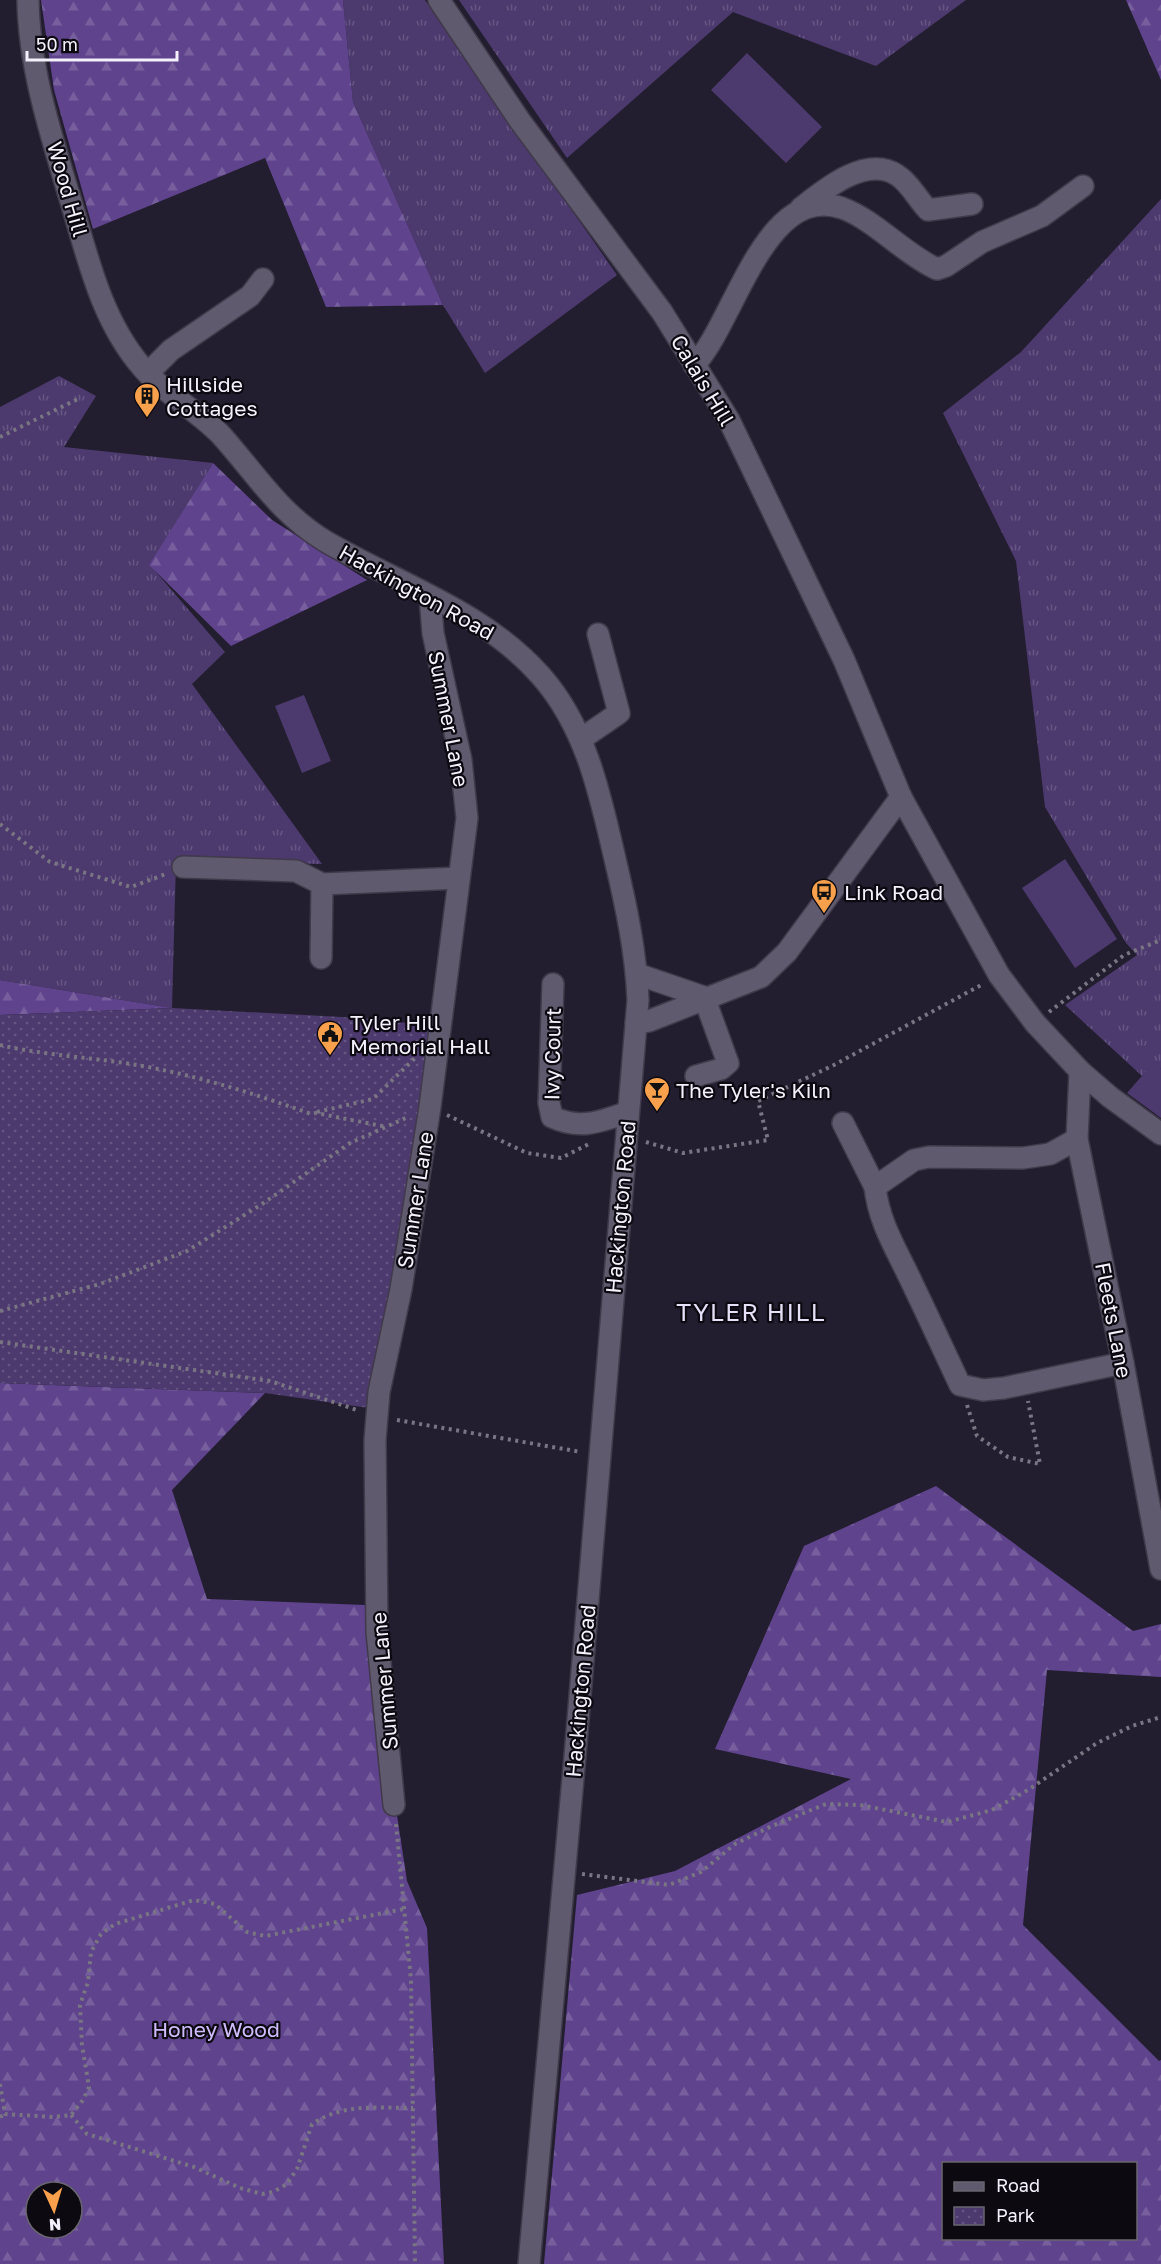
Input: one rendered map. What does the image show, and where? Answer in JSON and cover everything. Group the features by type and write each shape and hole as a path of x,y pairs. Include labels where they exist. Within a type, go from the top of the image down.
{"street":[{"name":"Wood Hill","path":"28,0 41,94 100,295 119,336 145,370"},
{"name":"Calais Hill","path":"440,0 520,121 662,312 729,420 844,660 901,797 999,975 1035,1023 1080,1071 1110,1097 1161,1134"},
{"path":"694,365 721,327 749,267 792,216 826,188 867,169 887,170 900,176 928,210 972,204"},
{"path":"792,216 817,205 839,207 856,214 909,253 938,269 982,242 1042,216 1083,186"},
{"path":"145,370 250,296 263,279"},
{"name":"Hackington Road","path":"145,370 220,434 292,519 325,541 467,615 492,633 541,676 571,718 580,739 605,817 628,915 637,974 636,1023 529,2264"},
{"name":"Summer Lane","path":"394,1805 377,1632 377,1417 379,1392 400,1289 430,1107 466,818 462,771 433,633 430,596"},
{"path":"580,739 620,713 598,634"},
{"path":"636,1023 649,1021 704,997 730,991 761,977 788,952 901,797"},
{"path":"183,867 296,871 322,884 459,878"},
{"path":"321,958 322,884"},
{"path":"637,974 704,997"},
{"name":"Ivy Court","path":"553,984 549,1103 552,1117 567,1124 588,1126 628,1112"},
{"path":"696,1076 721,1069 728,1063 704,997"},
{"name":"Fleets Lane","path":"1080,1071 1077,1139 1160,1558"},
{"path":"843,1123 875,1187 887,1236 912,1282 960,1385 983,1390 1025,1384 1123,1363"},
{"path":"875,1187 914,1160 929,1157 1023,1158 1050,1154 1077,1139"}],"path":[{"path":"0,437 80,398"},
{"path":"0,824 50,862 131,887 183,867"},
{"path":"1035,1023 1124,955 1161,940"},
{"path":"639,1140 684,1153 768,1140 758,1101 834,1065 999,975"},
{"path":"0,1045 26,1051 132,1064 247,1091 311,1114 373,1099 438,1037"},
{"path":"430,1107 527,1153 561,1158 597,1140"},
{"path":"0,1311 100,1284 187,1251 262,1204 350,1143 388,1127 316,1113"},
{"path":"0,1342 270,1381 377,1417 600,1455"},
{"path":"960,1385 977,1436 1008,1457 1040,1464 1025,1384"},
{"path":"564,1872 669,1885 701,1872 735,1844 826,1804 860,1805 947,1822 992,1810 1028,1790 1096,1743 1132,1726 1161,1717"},
{"path":"394,1805 411,1980 416,2264"},
{"path":"0,2117 5,2114 54,2117 71,2115 83,2100 89,2087 82,2045 80,2005 88,1983 91,1952 101,1934 115,1924 194,1900 215,1904 247,1932 266,1936 404,1909"},
{"path":"0,2084 5,2114"},
{"path":"71,2115 87,2134 194,2167 240,2188 262,2194 273,2192 287,2184 297,2169 312,2124 330,2112 352,2108 413,2108"}],"green space":[{"path":"41,0 343,0 353,102 443,305 326,307 265,158 93,229 54,90"},
{"path":"343,0 425,0 617,275 485,373 443,305 353,102"},
{"path":"459,0 966,0 876,66 733,12 567,158"},
{"path":"1126,0 1161,0 1161,80"},
{"path":"747,53 822,127 786,163 711,90"},
{"path":"1161,199 1161,1069 1154,1063 1142,1076 1065,1005 1137,955 1126,943 1045,807 1016,561 943,413 1021,352"},
{"path":"59,376 96,396 64,447 213,463 150,565 225,652 192,684 322,864 176,861 172,1008 0,980 0,407"},
{"path":"213,463 272,520 367,580 231,646 149,565"},
{"path":"304,695 331,761 302,773 275,706"},
{"path":"1065,859 1117,939 1075,968 1022,888"},
{"path":"0,980 172,1008 0,1015"},
{"path":"172,1008 379,1019 439,1028 369,1408 265,1393 0,1383 0,1015"},
{"path":"1154,1062 1161,1069 1161,1118 1127,1093"},
{"name":"Honey Wood","path":"0,1383 265,1393 172,1490 207,1599 365,1605 407,1881 427,1928 444,2264 0,2264"},
{"path":"936,1486 1133,1631 1161,1624 1161,1677 1047,1670 1023,1925 1159,2061 1161,2060 1161,2264 544,2264 577,1895 675,1871 851,1779 715,1749 804,1546"}],"place":[{"name":"Hillside Cottages","path":"147,419"},
{"name":"Link Road","path":"824,915"},
{"name":"Tyler Hill Memorial Hall","path":"330,1057"},
{"name":"The Tyler's Kiln","path":"657,1113"}],"district":[{"name":"TYLER HILL","path":"751,1311"}]}
